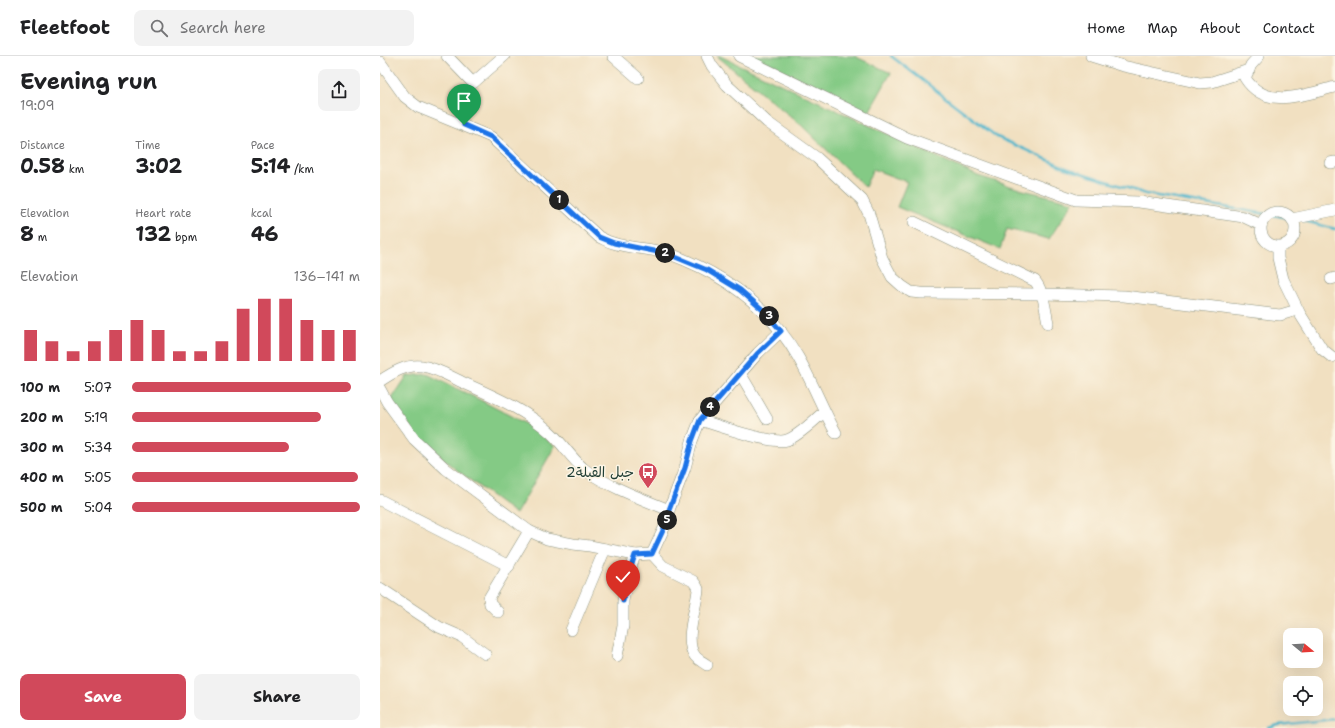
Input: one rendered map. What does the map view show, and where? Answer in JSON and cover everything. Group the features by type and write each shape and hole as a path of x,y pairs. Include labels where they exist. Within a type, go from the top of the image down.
{"street":[{"path":"446,56 473,83 504,56"},
{"path":"613,56 638,78"},
{"path":"707,56 712,66 726,85 767,122 817,158 862,200 869,214 882,258 892,277 911,292 921,294 1124,296 1280,315 1298,310"},
{"path":"739,56 906,138 1076,200 1139,202 1244,218 1261,225"},
{"path":"1259,56 1251,64 1245,78 1250,86 1261,94 1276,98 1292,97 1335,87"},
{"path":"1096,57 1123,66 1200,83 1212,82 1249,70"},
{"path":"380,62 405,97 418,107 491,137 599,237 614,243 668,254 707,270 740,290 764,311 781,331 798,356 824,412 836,433"},
{"path":"1292,219 1335,210"},
{"path":"1281,212 1287,214 1292,219 1295,230 1294,235 1288,244 1278,247 1271,246 1262,237 1260,231 1261,225 1263,219 1268,214 1281,212"},
{"path":"914,222 1034,280 1039,286 1042,294 1048,323"},
{"path":"1278,247 1278,258 1284,279 1298,310 1322,350 1332,358"},
{"path":"652,554 666,524 669,510 685,468 692,441 700,420 758,353 781,331"},
{"path":"380,381 394,372 409,367 421,366 437,370 523,412 552,434 584,469 600,479 669,510"},
{"path":"740,373 767,419"},
{"path":"380,389 387,402 414,439 446,469 529,531 547,539 635,555 652,554"},
{"path":"700,420 768,440 785,441 792,438 824,412"},
{"path":"380,500 509,566"},
{"path":"498,612 490,604 489,598 529,531"},
{"path":"571,630 604,549"},
{"path":"652,554 663,566 693,582 698,589 698,596 690,631 690,644 694,656 707,665"},
{"path":"617,656 623,626 623,601 627,579 635,555"},
{"path":"380,588 439,627 462,637 485,654"}],"green space":[{"path":"717,56 720,56 978,176 1023,190 1073,202 1049,239 1007,229 1000,249 897,207 907,182 873,169 865,187 801,125"},
{"path":"749,56 854,56 891,73 869,112"},
{"path":"427,374 530,426 555,446 516,514 454,468 417,436 391,400 407,376"}],"waterway":[{"path":"891,56 997,137 1066,168 1146,194 1290,218"},
{"path":"1305,221 1335,229"},
{"path":"1269,728 1278,725 1335,719"}],"place":[{"name":"جبل القبلة2","path":"648,489"}],"route":[{"path":"464,125 491,137 599,237 614,243 668,254 707,270 740,290 764,311 781,331 758,353 700,420 692,441 685,468 669,510 666,524 652,554 635,555 627,579 623,601"}]}
